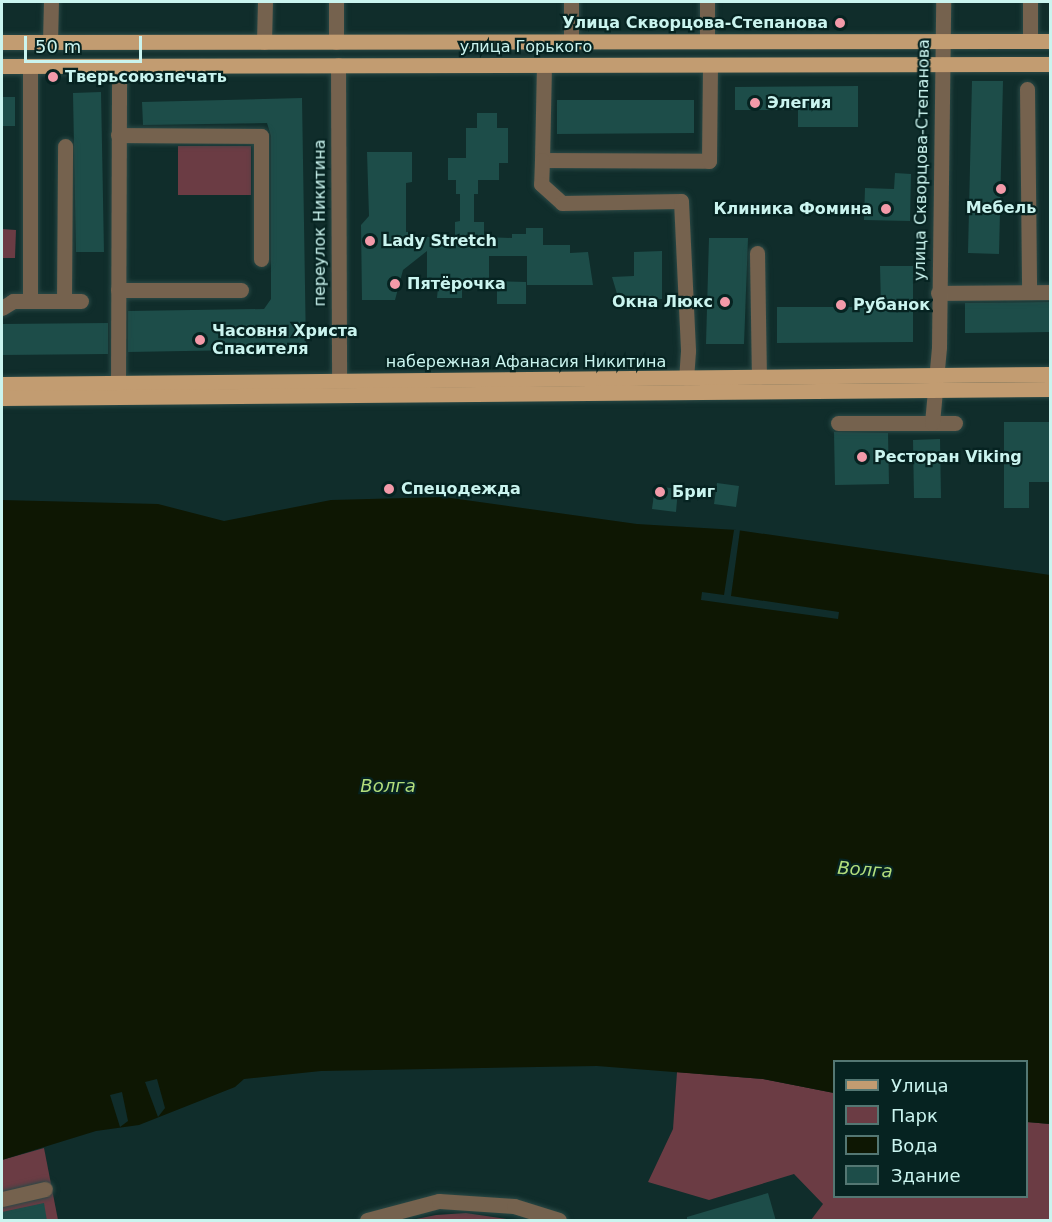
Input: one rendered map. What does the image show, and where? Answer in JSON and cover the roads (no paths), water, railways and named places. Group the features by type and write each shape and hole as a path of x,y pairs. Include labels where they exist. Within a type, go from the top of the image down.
{"main road":[{"name":"улица Горького","path":"2,42 1050,41"},
{"name":"улица Горького","path":"2,66 1050,64"},
{"name":"набережная Афанасия Никитина","path":"2,398 938,383 1050,374"},
{"name":"набережная Афанасия Никитина","path":"2,384 759,377 1050,389"}],"street":[{"path":"50,42 51,2"},
{"path":"264,42 265,2"},
{"path":"336,2 336,42"},
{"path":"571,2 571,41"},
{"path":"707,2 707,41"},
{"name":"улица Скворцова-Степанова","path":"932,423 932,399 938,383 939,64 943,2"},
{"path":"1030,2 1030,40"},
{"name":"переулок Никитина","path":"338,65 339,381"},
{"path":"544,65 541,184 562,203 681,201 688,351 686,378"},
{"path":"542,160 709,161 710,65"},
{"path":"30,66 30,301"},
{"path":"118,383 119,66"},
{"path":"1027,89 1029,292"},
{"path":"118,135 261,136 261,260"},
{"path":"64,301 65,146"},
{"path":"757,253 759,377"},
{"path":"118,290 241,290"},
{"path":"939,293 1050,292"},
{"path":"2,308 13,301 81,301"},
{"path":"838,423 955,423"},
{"path":"2,1199 45,1189"},
{"path":"367,1221 439,1201 514,1206 559,1221"}],"water":[{"name":"Волга","path":"444,497 637,524 737,530 1050,575 1050,1124 1028,1122 1028,1060 833,1060 833,1093 763,1079 597,1066 321,1071 244,1079 235,1087 139,1125 96,1131 2,1160 2,500 158,504 224,521 331,500"}],"place":[{"name":"Улица Скворцова-Степанова","path":"840,23"},
{"name":"Тверьсоюзпечать","path":"53,77"},
{"name":"Элегия","path":"755,103"},
{"name":"Мебель","path":"1001,189"},
{"name":"Клиника Фомина","path":"886,209"},
{"name":"Lady Stretch","path":"370,241"},
{"name":"Пятёрочка","path":"395,284"},
{"name":"Окна Люкс","path":"725,302"},
{"name":"Рубанок","path":"841,305"},
{"name":"Часовня Христа Спасителя","path":"200,340"},
{"name":"Ресторан Viking","path":"862,457"},
{"name":"Спецодежда","path":"389,489"},
{"name":"Бриг","path":"660,492"}]}
